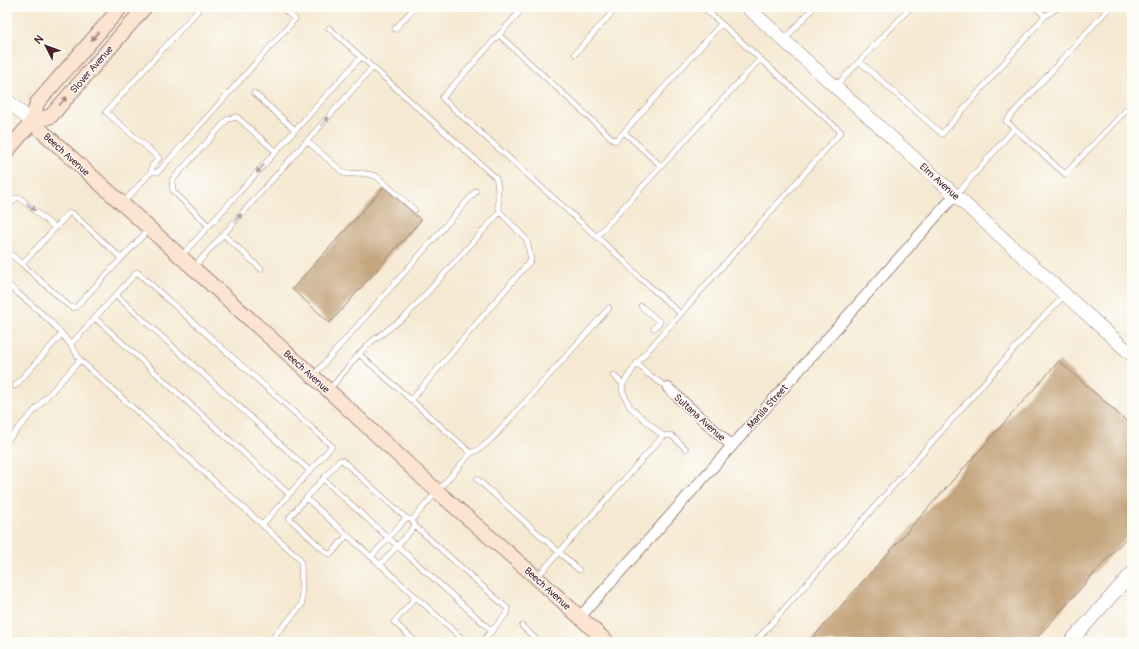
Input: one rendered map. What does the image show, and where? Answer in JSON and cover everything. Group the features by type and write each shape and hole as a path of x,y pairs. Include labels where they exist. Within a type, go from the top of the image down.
{"main road":[{"name":"Slover Avenue","path":"7,151 32,122 37,103 121,7"},
{"name":"Slover Avenue","path":"32,122 51,116 145,7"},
{"name":"Beech Avenue","path":"32,122 313,376 438,492 608,642"}],"street":[{"name":"Elm Avenue","path":"747,7 1132,355"},
{"name":"Beech Avenue","path":"7,100 32,122"},
{"name":"Manila Street","path":"580,617 955,196"},
{"name":"Sultana Avenue","path":"668,388 732,446"},
{"path":"1070,642 1132,573"}],"lane":[{"path":"122,204 151,172 152,166 159,158 106,112 201,7"},
{"path":"151,172 158,172 295,19 281,7"},
{"path":"395,29 415,7"},
{"path":"524,7 442,98 597,236 638,276 681,314"},
{"path":"575,54 617,7"},
{"path":"663,436 630,407 622,390 623,384 638,363 841,132 703,7"},
{"path":"784,40 813,7"},
{"path":"836,87 911,7"},
{"path":"1036,7 1045,16"},
{"path":"859,61 942,134 1045,16 1060,7"},
{"path":"1110,7 1006,121 1065,174 1132,104"},
{"path":"499,35 615,141 721,24"},
{"path":"329,28 496,178 499,191 498,204 500,212 527,240 531,260 411,400"},
{"path":"180,256 210,226 361,57"},
{"path":"597,236 760,59"},
{"path":"193,268 373,67"},
{"path":"254,93 295,130"},
{"path":"210,226 173,191 172,180 182,168 228,119 237,117 276,152"},
{"path":"955,196 1014,129"},
{"path":"624,132 662,166"},
{"path":"307,140 346,174 362,173 376,176 415,210"},
{"path":"313,376 476,191"},
{"path":"7,208 16,198 20,198 55,228"},
{"path":"328,390 371,342 406,316 500,212"},
{"path":"22,264 68,214 72,213 121,258"},
{"path":"7,251 73,308 76,307 149,228"},
{"path":"223,234 261,269"},
{"path":"71,344 137,272 332,446 262,525"},
{"path":"7,284 57,327 71,344 80,360 299,558 301,562 301,606 268,642"},
{"path":"116,295 310,471"},
{"path":"755,642 1064,295"},
{"path":"641,306 660,322 654,328"},
{"path":"412,520 471,453 478,452 491,439 609,308"},
{"path":"95,318 289,494"},
{"path":"15,386 62,334"},
{"path":"359,354 471,453"},
{"path":"7,441 80,360"},
{"path":"638,363 648,374 668,388"},
{"path":"613,375 623,384"},
{"path":"537,578 663,436 672,435 686,449"},
{"path":"347,535 332,553 328,554 290,519 290,516 341,460 406,518 412,520 415,526 508,609 508,612 482,642"},
{"path":"323,479 492,631"},
{"path":"478,479 579,570"},
{"path":"306,498 466,642"},
{"path":"371,557 406,518"},
{"path":"380,565 415,526"},
{"path":"416,597 394,622 416,642"},
{"path":"522,626 539,642"}],"building":[{"path":"384,187 421,220 330,323 292,289"},
{"path":"1059,361 1132,426 1132,531 1033,642 809,642"}]}
